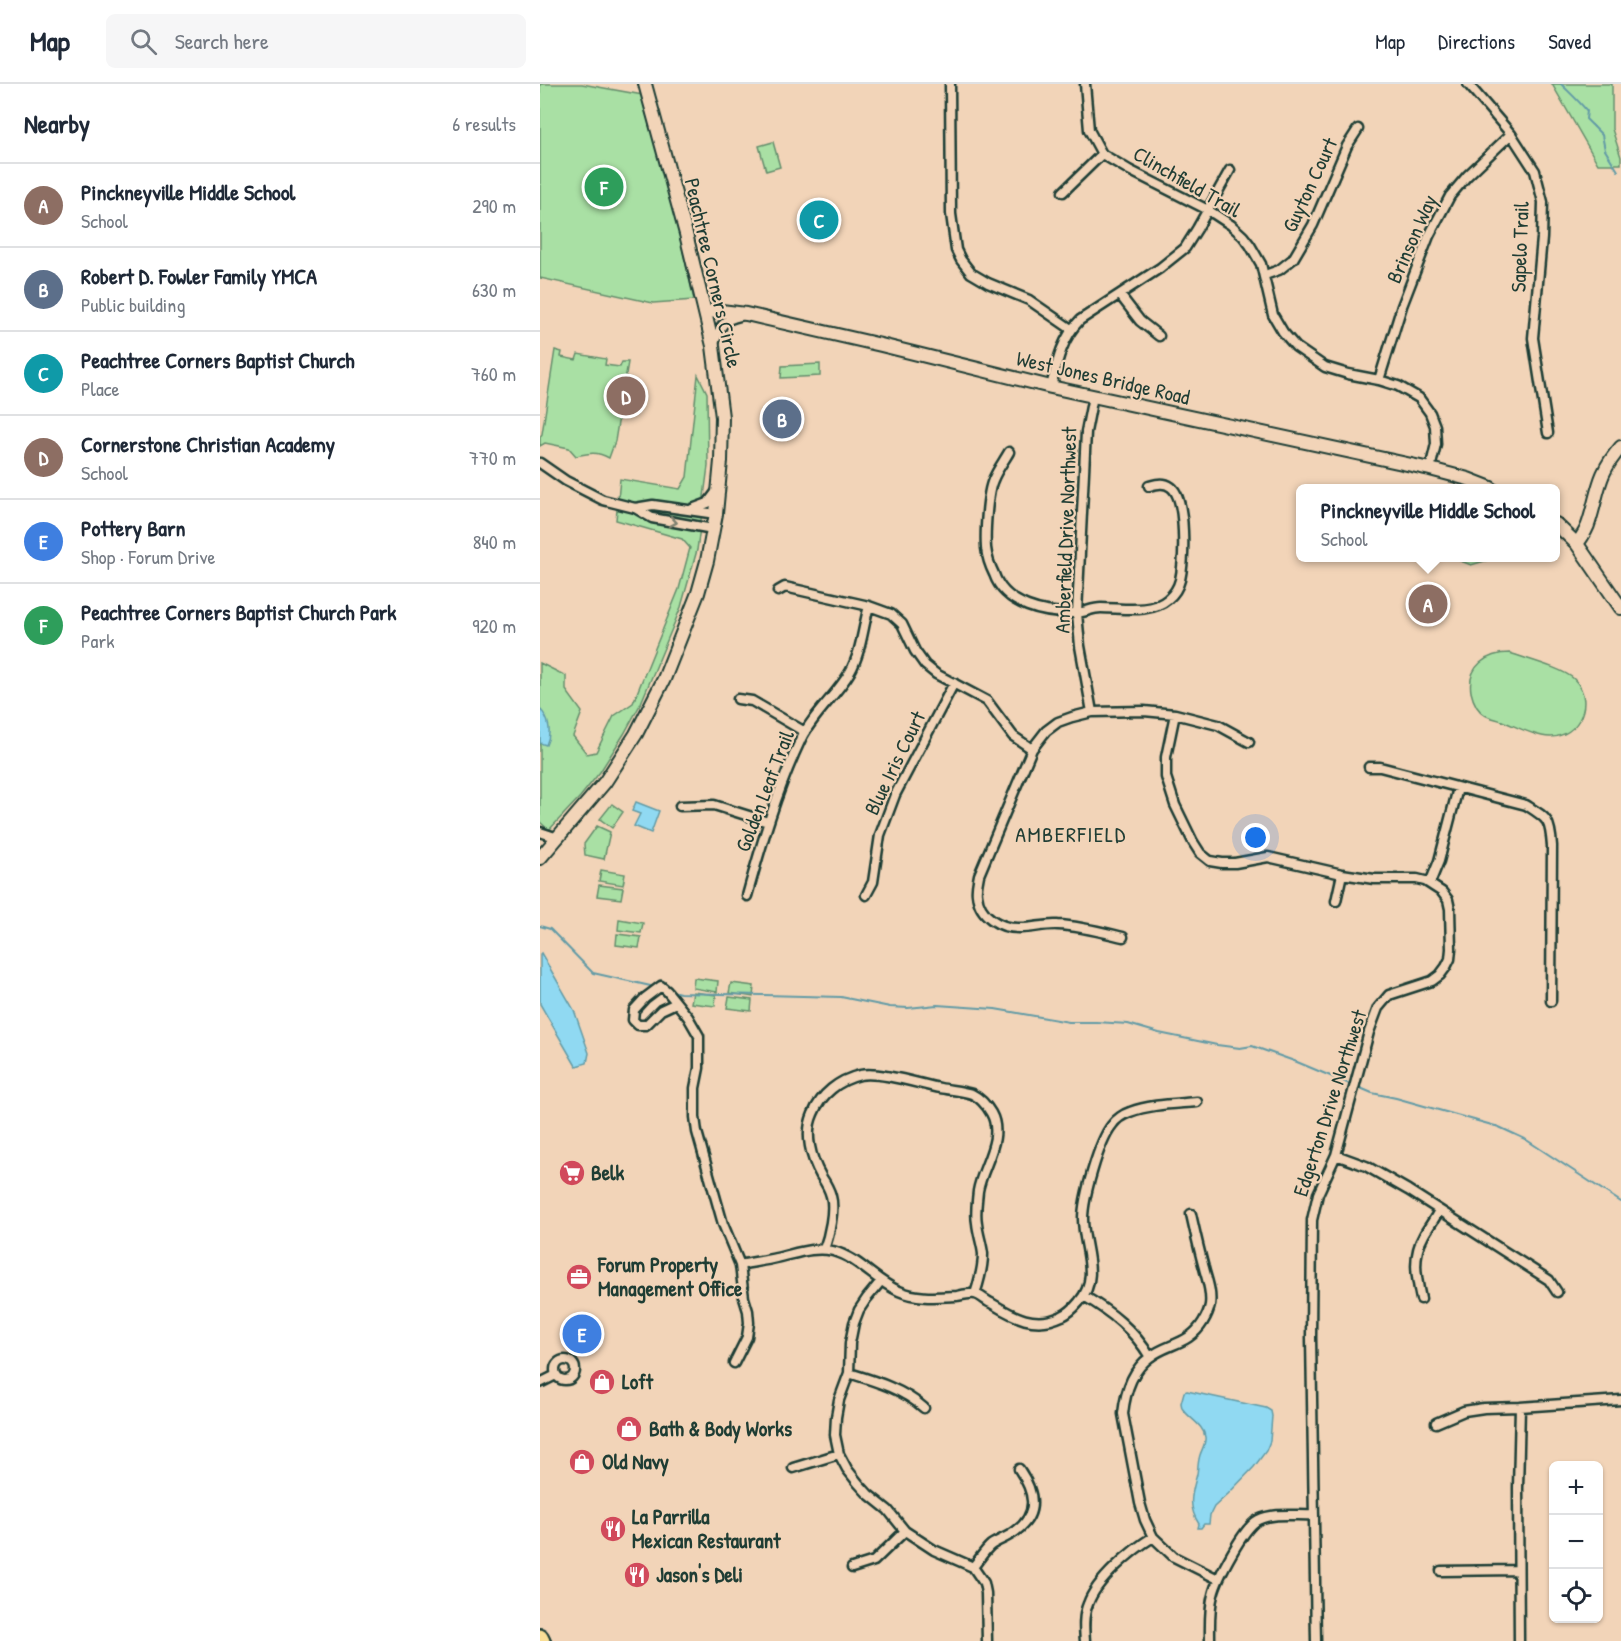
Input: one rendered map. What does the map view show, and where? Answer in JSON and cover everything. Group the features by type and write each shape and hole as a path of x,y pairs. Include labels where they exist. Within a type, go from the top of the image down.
{"street":[{"name":"Peachtree Corners Circle","path":"543,850 558,838 605,783 636,734 664,679 698,593 716,514 722,417 713,346 645,84"},
{"path":"950,84 951,214 956,250 970,273 1029,300 1071,329"},
{"name":"Clinchfield Trail","path":"1085,84 1089,130 1102,154 1208,210 1243,236 1256,255 1265,275 1273,315 1283,332 1296,347 1324,367 1398,386 1419,398 1430,413 1435,426 1436,444 1430,469"},
{"name":"Sapelo Trail","path":"1468,84 1511,134 1534,171 1543,202 1533,338 1548,433"},
{"name":"Guyton Court","path":"1265,275 1279,270 1293,259 1313,225 1347,146 1358,129"},
{"name":"Brinson Way","path":"1379,380 1402,306 1429,236 1450,196 1467,176 1511,134"},
{"path":"1063,192 1102,154"},
{"path":"1051,387 1063,344 1071,329 1087,315 1160,268 1185,248 1230,170"},
{"path":"1120,295 1140,321 1159,336"},
{"name":"West Jones Bridge Road","path":"706,312 721,311 746,315 872,343 1051,387 1430,469 1480,484"},
{"path":"713,346 723,324 730,318 746,315"},
{"name":"Amberfield Drive Northwest","path":"1092,712 1080,646 1077,613 1086,432 1093,396"},
{"path":"1577,544 1589,523 1600,478 1621,447"},
{"path":"1009,452 992,482 986,548 996,582 1013,598 1031,608 1050,612 1077,613 1098,608 1142,608 1161,604 1176,591 1183,563 1181,513 1177,493 1170,486 1162,483 1149,486"},
{"path":"540,463 566,481 616,505 635,508 653,505 716,514"},
{"path":"689,510 708,503 719,489"},
{"path":"635,508 652,518 713,529"},
{"path":"1560,528 1577,544 1621,608"},
{"path":"778,591 785,587 869,606 891,614 902,624 915,651 925,665 936,674 987,701 1013,736 1032,749"},
{"name":"Golden Leaf Trail","path":"747,896 768,822 785,775 805,732 849,674 856,660 869,606"},
{"name":"Blue Iris Court","path":"866,895 873,882 880,835 895,795 954,683"},
{"path":"738,699 752,700 805,732"},
{"path":"1123,937 1057,925 1019,928 1000,925 984,912 979,903 976,892 979,875 1032,749 1046,730 1058,722 1092,712 1144,711 1175,714 1218,726 1249,742"},
{"path":"1175,714 1166,767 1169,787 1192,842 1210,861 1235,863 1268,857 1342,874 1374,879 1417,879 1430,884 1439,861 1458,788"},
{"path":"1369,767 1380,767 1526,805 1542,815 1551,826 1551,1000"},
{"path":"680,806 714,805 768,822"},
{"path":"540,832 558,838"},
{"path":"1336,901 1342,874"},
{"name":"Edgerton Drive Northwest","path":"1316,1641 1311,1338 1312,1220 1318,1194 1336,1155 1369,1032 1378,1008 1389,995 1432,981 1440,975 1450,959 1451,920 1448,900 1442,892 1430,884"},
{"path":"676,1004 661,1010 646,1025 638,1025 633,1020 634,1010 661,986 688,1017 699,1036 699,1068 695,1088 697,1132 723,1224 740,1265 749,1323 747,1337 734,1363"},
{"path":"824,1249 828,1237 832,1198 811,1152 809,1129 813,1115 826,1094 848,1078 862,1074 971,1094 985,1104 992,1114 996,1131 992,1151 981,1177 976,1204 976,1221 983,1253 975,1294"},
{"path":"740,1265 803,1251 824,1249 835,1251 849,1258 900,1292 922,1297 975,1294 1026,1321 1039,1323 1051,1321 1064,1316 1073,1309 1084,1296 1089,1283 1091,1272 1084,1238 1083,1204 1106,1135 1112,1124 1129,1112 1147,1107 1197,1102"},
{"path":"1336,1155 1366,1166 1408,1190 1550,1280 1557,1292"},
{"path":"1421,1299 1416,1277 1417,1250 1439,1210"},
{"path":"1191,1214 1210,1292 1210,1306 1201,1326 1193,1334 1182,1342 1150,1357 1138,1370 1124,1399 1123,1414 1140,1503 1153,1537 1174,1557 1218,1579"},
{"path":"881,1281 859,1310 854,1323 850,1343 849,1373 838,1400 835,1435 839,1454 858,1483 888,1510 905,1531 934,1550 974,1567 984,1583 986,1593 987,1641"},
{"path":"1084,1296 1122,1323 1150,1357"},
{"path":"849,1373 901,1392 924,1408"},
{"path":"540,1383 556,1375"},
{"path":"1436,1423 1464,1411 1484,1408 1621,1400"},
{"path":"1519,1641 1520,1407"},
{"path":"793,1468 839,1454"},
{"path":"974,1567 985,1551 1015,1532 1029,1517 1032,1510 1031,1491 1019,1469"},
{"path":"1210,1641 1212,1596 1218,1579 1248,1527 1270,1516 1314,1515"},
{"path":"852,1568 874,1561 905,1531"},
{"path":"1085,1641 1084,1616 1088,1602 1095,1591 1121,1561 1153,1537"},
{"path":"1441,1571 1518,1570"}],"green space":[{"path":"540,84 582,84 648,96 694,300 653,303 540,278"},
{"path":"1552,84 1612,84 1612,129 1621,164 1598,164"},
{"path":"773,142 780,167 766,171 759,146"},
{"path":"555,350 562,352 561,357 576,360 578,354 606,359 605,365 620,367 622,362 628,362 615,441 609,458 593,453 576,456 569,448 545,443 540,446"},
{"path":"820,364 820,376 781,378 782,366"},
{"path":"698,375 707,393 708,466 697,550 681,607 641,703 624,734 600,772 549,830 540,822 540,663 566,676 566,690 582,712 573,736 587,754 596,752 614,716 633,703 679,589 690,548 682,539 616,520 620,479 680,489 687,477"},
{"path":"1463,562 1481,562 1471,565"},
{"path":"1510,653 1553,668 1574,679 1584,699 1583,710 1573,728 1554,737 1542,736 1489,717 1480,711 1471,692 1472,675 1486,658"},
{"path":"612,804 623,812 612,828 600,819"},
{"path":"597,826 610,832 604,859 585,855 584,844"},
{"path":"601,870 625,874 623,885 599,881"},
{"path":"599,885 623,888 621,899 597,896"},
{"path":"619,919 643,923 641,933 618,930"},
{"path":"617,934 641,937 639,948 616,945"},
{"path":"694,978 718,981 717,992 693,988"},
{"path":"731,983 754,986 753,997 729,993"},
{"path":"693,992 716,995 715,1006 691,1003"},
{"path":"729,997 752,1000 751,1011 727,1008"}],"water":[{"path":"540,709 549,726 546,745 540,743"},
{"path":"636,802 659,811 651,833 634,826 640,814 632,811"},
{"path":"541,953 574,1010 589,1053 587,1063 576,1066 540,1004"},
{"path":"1184,1392 1266,1408 1271,1411 1272,1416 1270,1441 1266,1451 1254,1467 1214,1507 1209,1524 1204,1524 1201,1528 1198,1528 1192,1499 1205,1437 1199,1425 1182,1408"}],"waterway":[{"path":"1561,84 1587,111 1586,119 1602,135 1605,150 1618,171"},
{"path":"540,926 550,929 593,973 655,987"},
{"path":"672,991 841,997 890,1007 937,1005 995,1009 1069,1022 1128,1024 1217,1045 1240,1048 1252,1046 1352,1085"},
{"path":"1358,1087 1372,1093 1499,1127 1525,1139 1621,1202"}],"place":[{"name":"Peachtree Corners Baptist Church Park","path":"604,187"},
{"name":"Peachtree Corners Baptist Church","path":"819,220"},
{"name":"Cornerstone Christian Academy","path":"626,396"},
{"name":"Robert D. Fowler Family YMCA","path":"782,419"},
{"name":"Pinckneyville Middle School","path":"1428,604"},
{"name":"Belk","path":"572,1173"},
{"name":"Forum Property Management Office","path":"579,1277"},
{"name":"Pottery Barn","path":"582,1334"},
{"name":"Loft","path":"602,1382"},
{"name":"Bath & Body Works","path":"629,1429"},
{"name":"Old Navy","path":"582,1462"},
{"name":"La Parrilla Mexican Restaurant","path":"613,1529"},
{"name":"Jason's Deli","path":"637,1575"}],"district":[{"name":"AMBERFIELD","path":"1071,834"}]}
